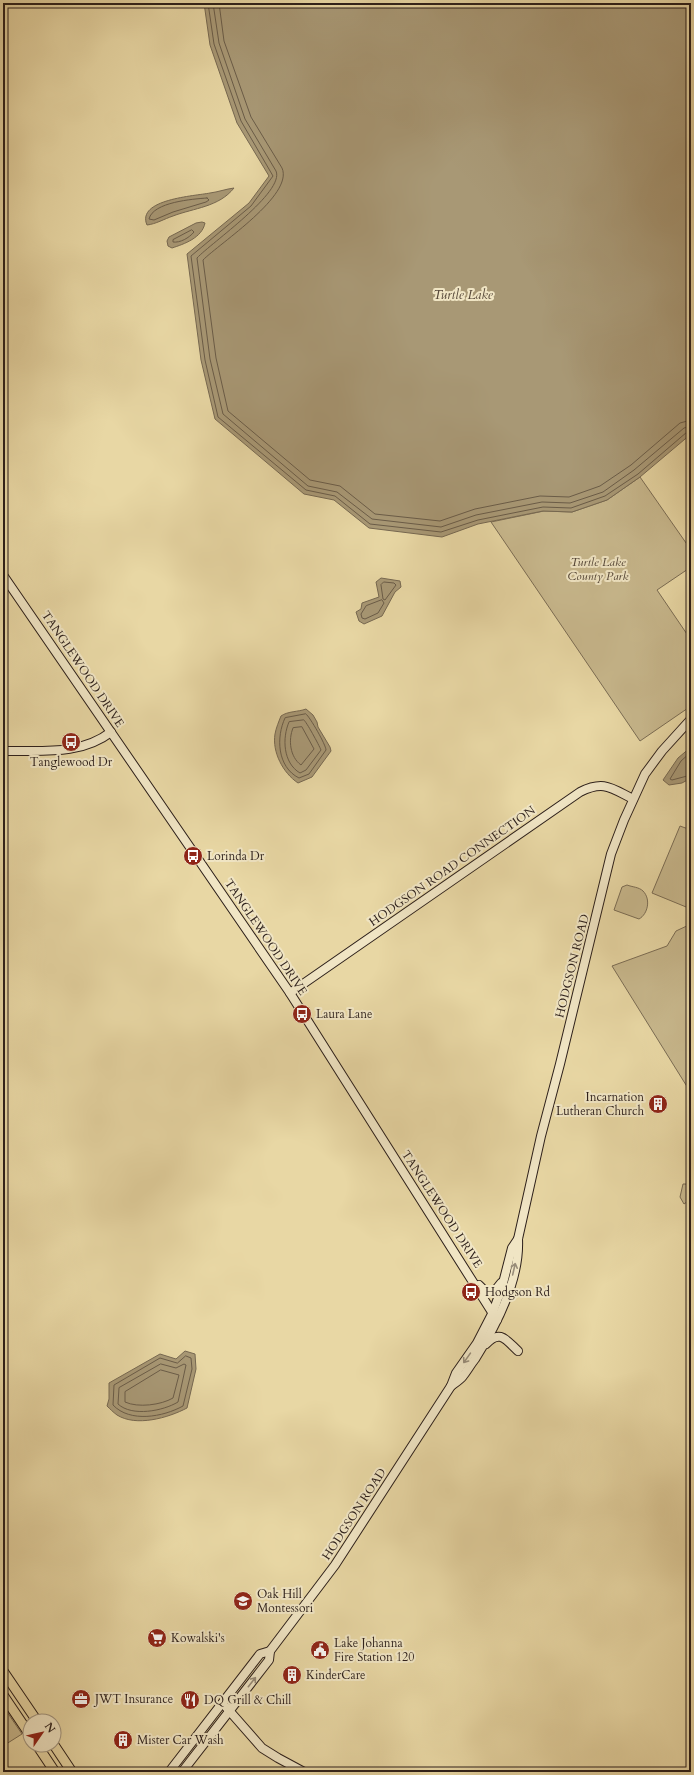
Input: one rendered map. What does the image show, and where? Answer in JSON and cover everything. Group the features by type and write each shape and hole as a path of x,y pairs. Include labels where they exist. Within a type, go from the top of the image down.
{"main road":[{"name":"TANGLEWOOD DRIVE","path":"3,575 290,993 497,1320"},
{"name":"HODGSON ROAD","path":"451,1386 463,1377 481,1349 497,1320 510,1285 518,1251 518,1239 541,1136 611,854 633,799 650,766 674,736 691,718"},
{"path":"3,750 77,748 95,742 111,732"},
{"name":"HODGSON ROAD CONNECTION","path":"290,993 580,792 592,786 605,786 633,799"},
{"name":"HODGSON ROAD","path":"182,1772 269,1660 270,1652 335,1564 451,1386 456,1373 477,1343 493,1312 506,1274 512,1248 518,1239"},
{"path":"470,1276 484,1290 493,1293 499,1288 506,1274"},
{"path":"481,1349 491,1338 500,1336 518,1352"},
{"name":"HODGSON ROAD","path":"169,1772 260,1654 270,1652"},
{"path":"3,1672 32,1713"},
{"path":"3,1688 16,1703 20,1705 25,1703"},
{"path":"3,1695 22,1723"},
{"path":"222,1703 262,1748 304,1772"},
{"path":"42,1753 55,1772"},
{"path":"59,1753 72,1772"}],"green space":[{"name":"Turtle Lake County Park","path":"640,477 691,550 691,567 657,590 691,640 691,706 640,741 491,522 544,511 572,512 607,500"},
{"path":"680,826 691,830 691,909 652,893"},
{"path":"627,885 643,891 647,898 648,902 645,914 639,919 614,910 622,887"},
{"path":"691,924 691,1093 612,966 667,946 676,931"},
{"path":"683,1184 686,1184 691,1193 691,1199 684,1204 680,1197"},
{"path":"3,1706 22,1734 3,1746"}],"water":[{"name":"Turtle Lake","path":"204,3 691,3 691,434 640,477 607,500 572,512 543,511 478,524 442,537 369,528 334,500 304,494 215,419 201,360 187,254 249,203 269,176 237,123 210,45"},
{"path":"234,188 214,203 173,216 154,224 147,225 146,216 150,209 158,204 169,200"},
{"path":"196,223 205,223 203,228 192,240 172,248 168,246 167,241 169,237"},
{"path":"381,578 400,581 401,587 395,592 382,616 364,624 359,621 356,612 361,609 362,603 379,597 376,582"},
{"path":"306,709 313,715 331,751 312,777 298,783 288,774 280,762 275,748 275,734 281,716 287,713"},
{"path":"691,747 691,778 682,783 669,785 663,780 678,758"},
{"path":"185,1351 195,1354 196,1369 187,1408 162,1418 142,1421 125,1419 117,1415 107,1406 109,1399 109,1383 160,1354 176,1359"}],"place":[{"name":"Tanglewood Dr","path":"71,742"},
{"name":"Lorinda Dr","path":"193,856"},
{"name":"Laura Lane","path":"302,1014"},
{"name":"Incarnation Lutheran Church","path":"658,1104"},
{"name":"Hodgson Rd","path":"471,1292"},
{"name":"Oak Hill Montessori","path":"243,1601"},
{"name":"Kowalski's","path":"157,1638"},
{"name":"Lake Johanna Fire Station 120","path":"320,1650"},
{"name":"KinderCare","path":"292,1675"},
{"name":"JWT Insurance","path":"81,1699"},
{"name":"DQ Grill & Chill","path":"190,1700"},
{"name":"Mister Car Wash","path":"123,1740"}]}
